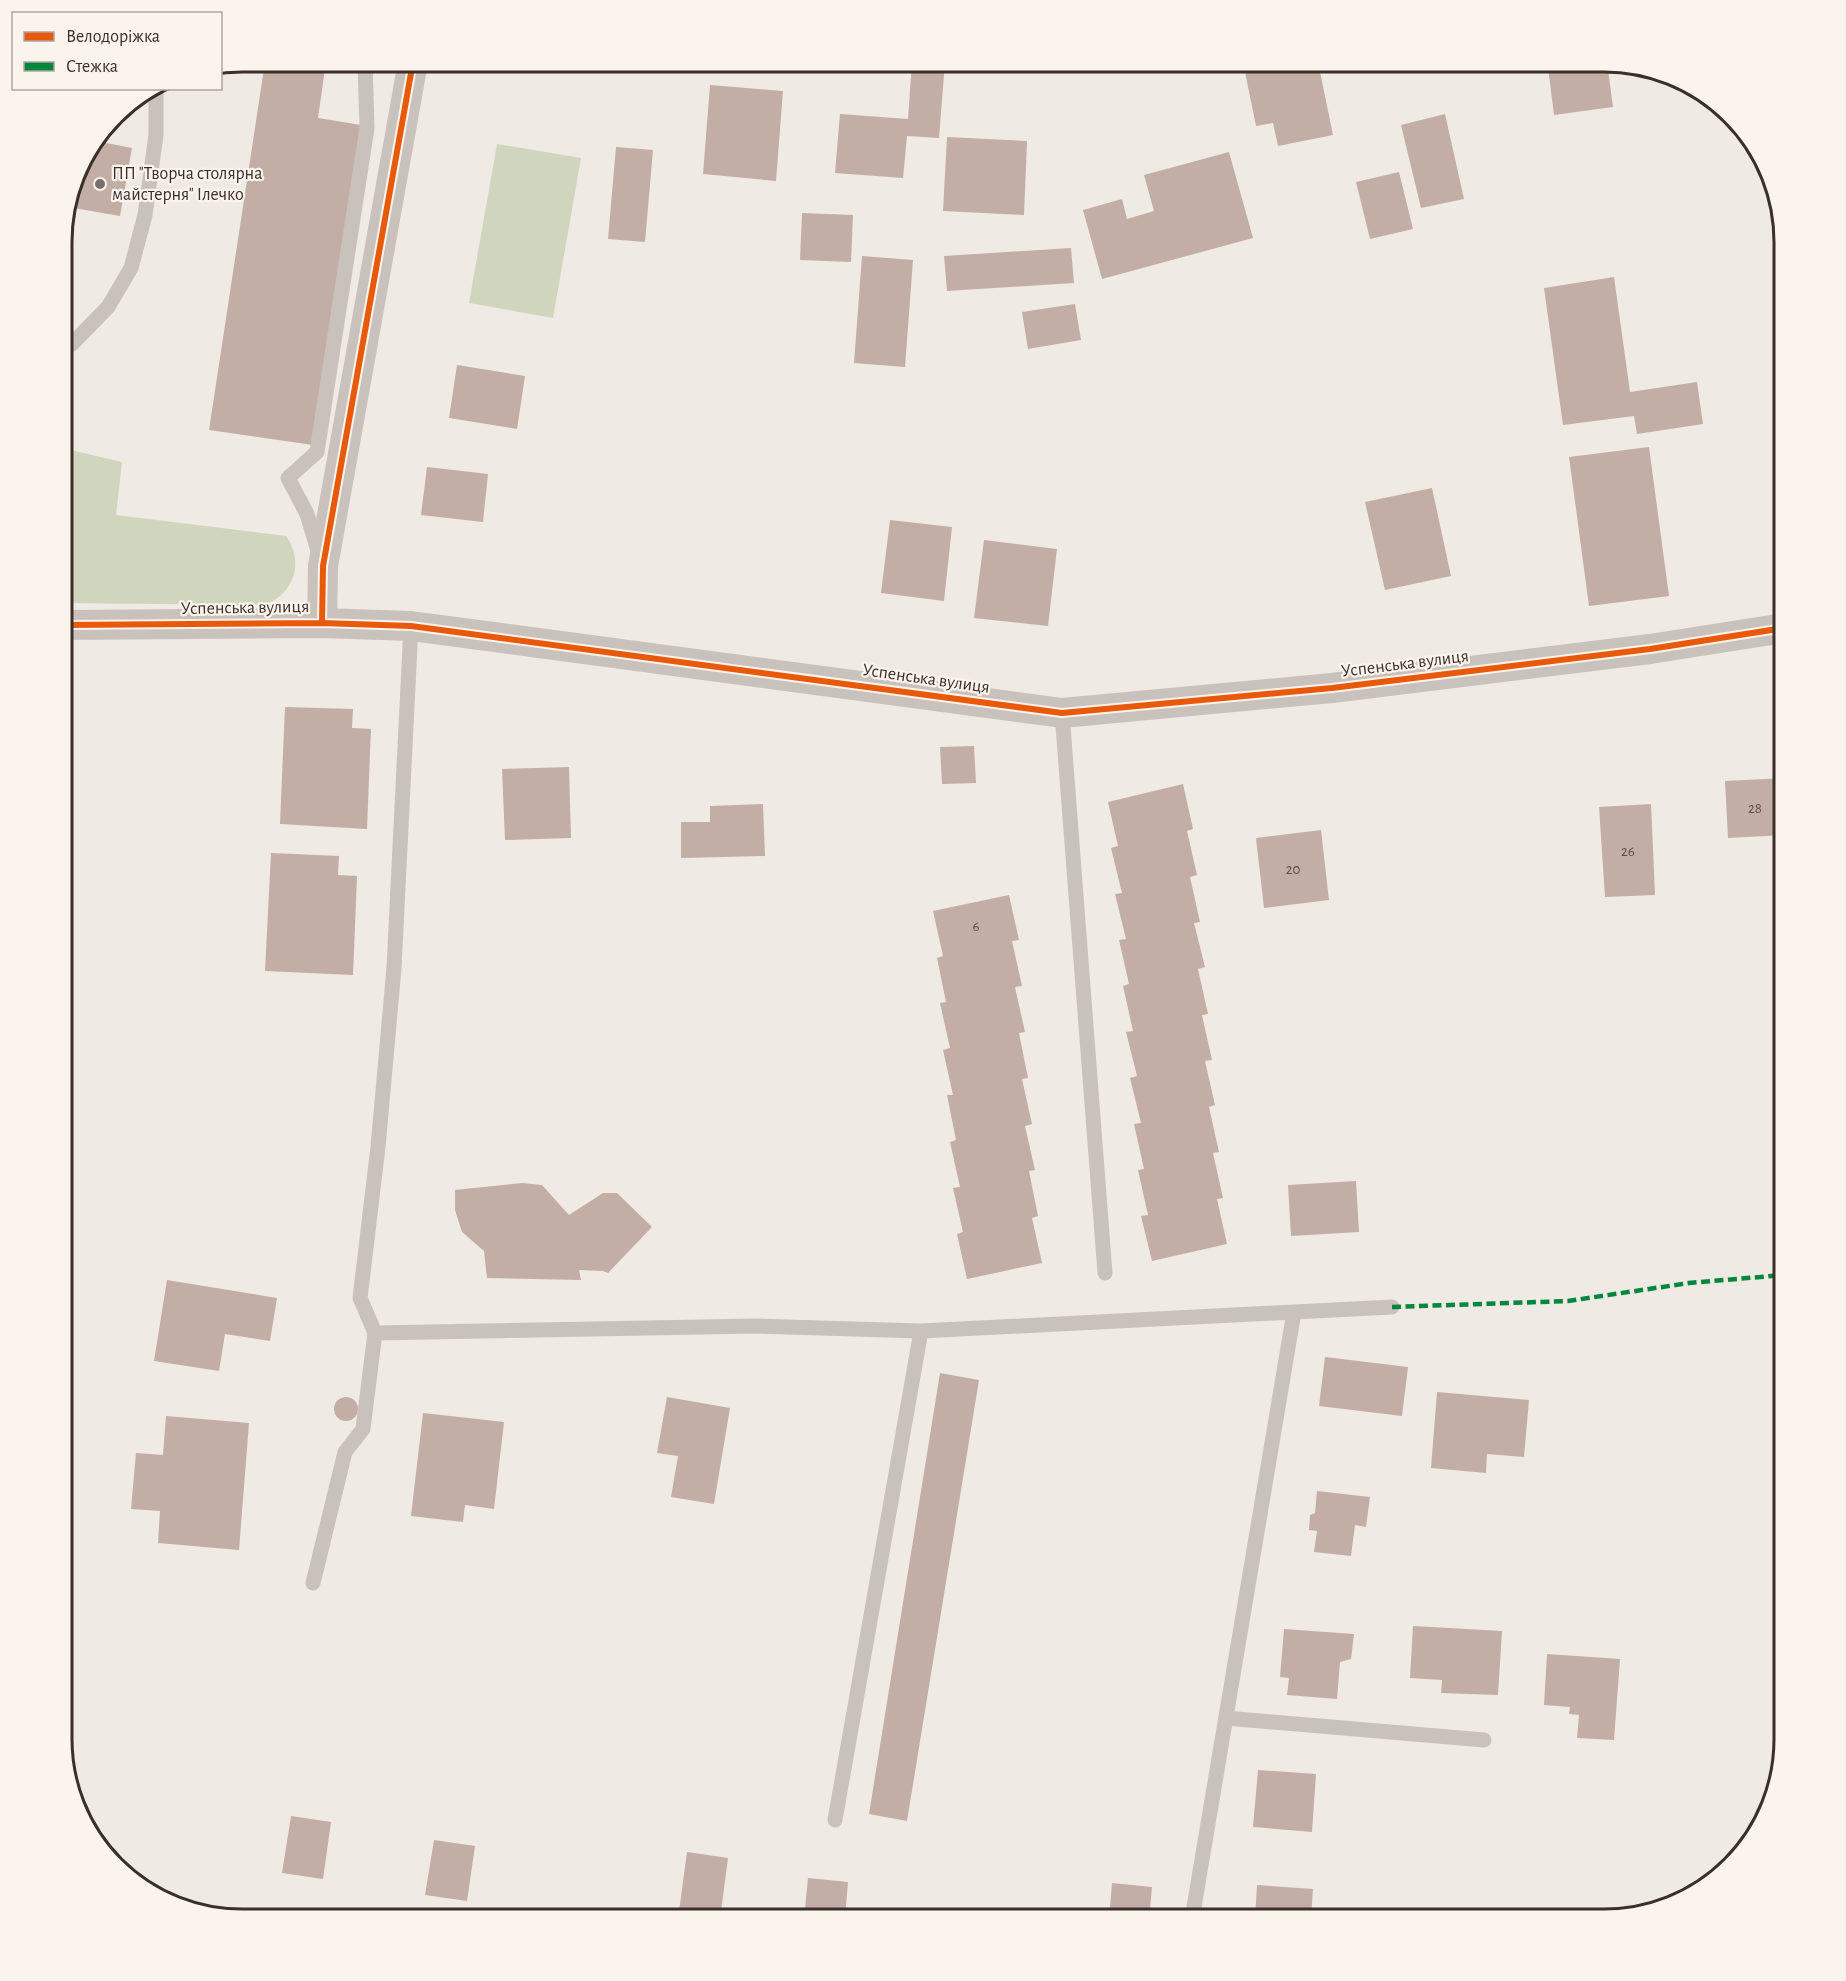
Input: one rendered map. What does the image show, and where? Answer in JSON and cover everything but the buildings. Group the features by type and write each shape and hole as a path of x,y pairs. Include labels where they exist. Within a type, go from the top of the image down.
{"street":[{"path":"322,622 323,566 411,72"},
{"name":"Успенська вулиця","path":"72,625 322,622 411,626 1062,713 1332,688 1650,649 1774,630"}],"lane":[{"path":"323,566 307,514 288,478 317,452 367,128 365,72"},
{"path":"72,344 108,307 131,268 147,204 156,135 156,96"},
{"path":"313,1583 345,1452 363,1430 375,1333 360,1298 378,1147 394,968 411,626"},
{"path":"1062,713 1106,1273"},
{"path":"375,1333 758,1326 921,1331 1392,1307"},
{"path":"1194,1909 1293,1312"},
{"path":"836,1820 921,1331"},
{"path":"1226,1718 1484,1740"}],"green space":[{"path":"497,144 581,158 553,318 469,303"},
{"path":"72,450 122,462 116,515 286,536 295,556 294,576 283,593 265,605 72,603"}],"marked path":[{"path":"1392,1307 1568,1301 1689,1283 1774,1276"}],"cycle path":[{"path":"322,623 323,566 411,72"},
{"path":"72,625 322,623 411,626 1062,713 1332,688 1650,649 1774,630"}],"place":[{"name":"ПП \"Творча столярна майстерня\" Ілечко","path":"100,184"}]}
